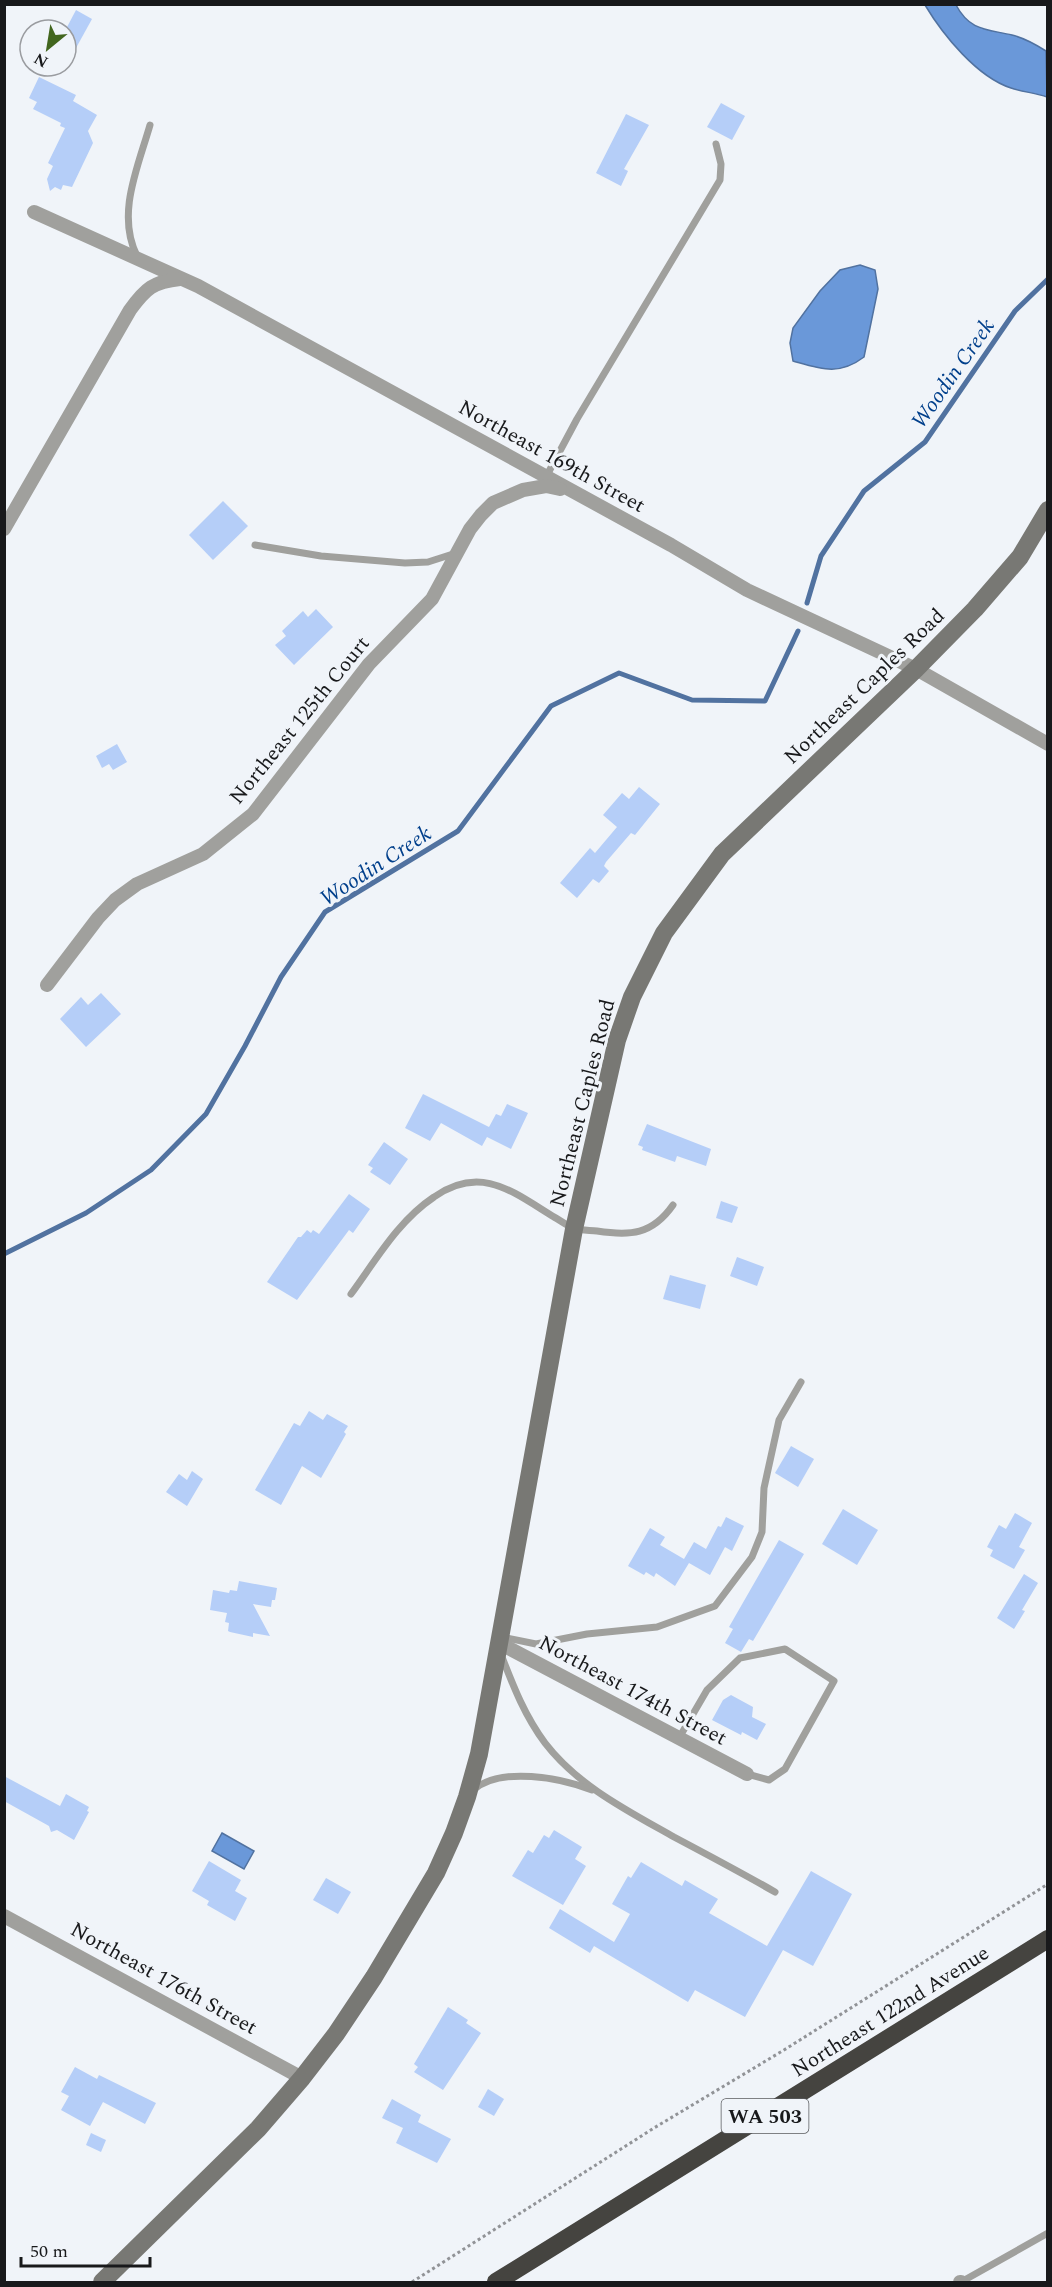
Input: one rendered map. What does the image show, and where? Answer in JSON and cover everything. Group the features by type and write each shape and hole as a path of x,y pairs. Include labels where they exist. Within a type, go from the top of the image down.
{"highway":[{"name":"Northeast 122nd Avenue","path":"496,2283 1040,1944"}],"main road":[{"name":"Northeast Caples Road","path":"499,1643 574,1228 617,1040 632,997 664,933 723,854 916,669 975,609 1020,557 1047,510"},
{"path":"102,2283 228,2159 302,2078 374,1977 413,1914 440,1863 467,1797 479,1754 499,1643"}],"street":[{"name":"Northeast 169th Street","path":"34,212 198,286 671,545 747,590 916,669 1047,744"},
{"path":"4,529 130,310 150,286 180,279"},
{"name":"Northeast 125th Court","path":"47,985 115,900 137,884 203,854 253,814 369,664 432,599 470,529 493,503 523,490 546,486 571,491"},
{"name":"Northeast 174th Street","path":"499,1643 747,1774"},
{"name":"Northeast 176th Street","path":"4,1916 302,2078"}],"lane":[{"path":"138,258 129,236 128,213 150,125"},
{"path":"546,477 577,419 720,180 722,164 716,144"},
{"path":"255,545 321,556 405,563 428,562 458,552"},
{"path":"351,1294 404,1222 435,1196 459,1185 479,1180 503,1186 574,1228 622,1234 636,1233 649,1228 664,1218 673,1205"},
{"path":"775,1892 625,1810 597,1792 571,1770 546,1744 534,1726 514,1690 499,1643 536,1644 586,1634 657,1627 715,1606 752,1557 762,1532 764,1488 779,1420 801,1382"},
{"path":"679,1738 707,1690 740,1658 785,1649 834,1681 785,1769 769,1780 747,1774"},
{"path":"467,1797 481,1783 524,1777 572,1782 597,1792"},
{"path":"961,2282 1047,2233"}],"path":[{"path":"412,2283 654,2128 784,2050 1047,1884"}],"water":[{"path":"925,5 956,5 967,20 980,28 1021,38 1046,51 1047,97 1011,88 986,75 951,42"},
{"path":"860,265 875,270 878,289 864,357 838,369 821,368 793,361 790,343 793,328 820,291 840,270"},
{"path":"222,1833 254,1851 244,1869 212,1851"}],"building":[{"path":"76,10 92,19 78,44 78,18 72,18"},
{"path":"39,78 41,78 76,95 73,101 97,115 88,131 93,143 72,187 63,185 61,190 55,187 50,191 47,179 53,166 48,163 65,128 60,126 61,123 33,109 37,102 29,98"},
{"path":"721,103 745,116 732,140 707,127"},
{"path":"626,114 649,125 624,169 628,171 621,186 596,173"},
{"path":"223,501 248,526 213,560 189,535"},
{"path":"316,609 333,627 294,665 275,645 286,636 282,631 303,611 308,617"},
{"path":"117,744 127,762 113,770 109,764 102,768 96,756"},
{"path":"639,787 660,804 635,835 631,833 606,862 604,866 609,871 599,883 593,879 577,898 560,883 590,848 595,853 617,827 603,815 622,793 629,799"},
{"path":"101,993 121,1014 86,1047 60,1019 81,997 88,1005"},
{"path":"423,1094 489,1127 496,1114 501,1116 507,1104 528,1113 511,1149 487,1137 482,1146 441,1123 430,1141 405,1128"},
{"path":"647,1124 711,1149 706,1166 677,1156 675,1162 642,1150 643,1147 638,1145"},
{"path":"384,1142 408,1159 390,1185 370,1172 373,1168 368,1165"},
{"path":"349,1194 370,1209 353,1233 349,1230 297,1300 267,1282 298,1237 301,1237 307,1230 311,1233 313,1230 319,1234"},
{"path":"721,1201 738,1207 732,1223 716,1218"},
{"path":"737,1257 764,1267 757,1286 730,1276"},
{"path":"670,1275 706,1285 700,1309 663,1299"},
{"path":"309,1411 323,1420 327,1414 348,1426 344,1432 346,1434 321,1478 302,1466 281,1505 255,1490 294,1423 300,1426"},
{"path":"791,1446 814,1459 798,1487 775,1473"},
{"path":"192,1471 203,1479 187,1506 166,1492 179,1474 187,1480"},
{"path":"843,1509 878,1530 857,1565 822,1544"},
{"path":"1015,1513 1032,1523 1019,1547 1025,1550 1014,1569 990,1556 993,1550 987,1547 999,1525 1006,1529"},
{"path":"726,1517 744,1526 732,1551 725,1547 710,1575 689,1563 675,1586 656,1573 654,1577 646,1572 644,1575 628,1566 650,1528 665,1537 660,1545 684,1559 694,1542 706,1549 718,1526 721,1527"},
{"path":"779,1540 804,1554 753,1641 749,1639 741,1652 725,1643 733,1629 729,1627"},
{"path":"1024,1574 1038,1583 1014,1629 997,1618"},
{"path":"239,1581 277,1588 271,1607 253,1604 270,1636 253,1633 253,1637 230,1632 228,1631 229,1623 225,1622 227,1613 210,1610 213,1590 229,1593 230,1590 237,1591"},
{"path":"731,1695 753,1707 752,1717 766,1724 757,1740 742,1732 741,1735 712,1720 723,1700"},
{"path":"4,1776 60,1806 66,1794 89,1807 87,1811 89,1812 74,1840 57,1830 51,1832 49,1826 4,1801"},
{"path":"554,1830 582,1847 575,1859 586,1866 563,1905 512,1876 528,1850 533,1853 544,1835 549,1838"},
{"path":"209,1861 241,1880 235,1891 247,1898 235,1921 207,1905 209,1901 192,1891"},
{"path":"641,1862 682,1886 685,1880 718,1899 709,1913 767,1946 811,1871 852,1894 813,1966 783,1950 745,2017 695,1990 688,2002 594,1946 590,1953 549,1928 560,1909 614,1942 630,1914 612,1904 628,1876 631,1878"},
{"path":"326,1878 351,1892 338,1914 313,1900"},
{"path":"448,2007 468,2020 466,2023 481,2033 443,2090 414,2072 418,2067 414,2064"},
{"path":"75,2067 97,2079 99,2075 156,2103 145,2124 103,2102 90,2126 61,2110 69,2096 61,2092"},
{"path":"488,2089 504,2099 494,2116 478,2107"},
{"path":"392,2099 421,2115 418,2122 451,2139 437,2163 396,2143 403,2128 382,2118"},
{"path":"91,2133 106,2140 101,2152 86,2145"}],"waterway":[{"name":"Woodin Creek","path":"807,603 821,556 864,491 925,442 1015,311 1048,279"},
{"name":"Woodin Creek","path":"4,1254 86,1213 151,1170 206,1114 281,977 325,912 458,831 551,706 619,673 692,700 765,701 798,631"}]}
